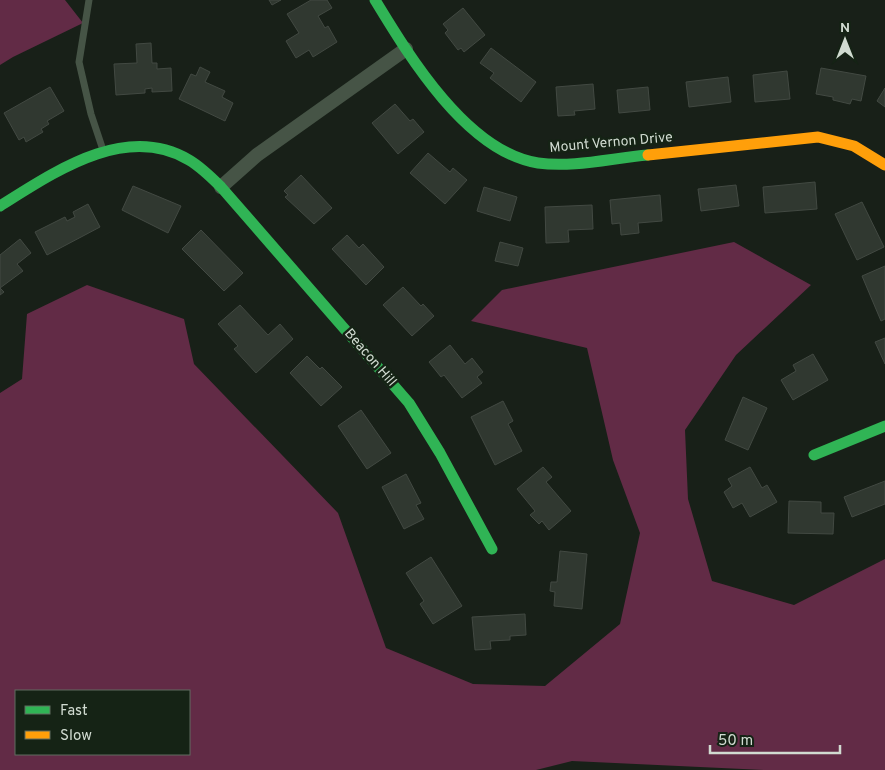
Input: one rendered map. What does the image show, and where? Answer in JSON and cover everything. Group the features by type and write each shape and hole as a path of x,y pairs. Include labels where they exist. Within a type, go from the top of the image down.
{"street":[{"name":"Mount Vernon Drive","path":"375,0 406,49 470,125 486,141 503,152 523,160 556,164 818,137 842,140 869,152 885,165"},
{"path":"221,187 257,155 406,49"},
{"name":"Beacon Hill","path":"0,206 66,168 103,150 138,145 158,148 185,158 198,166 221,187 409,403 440,453 492,549"},
{"path":"814,456 885,426"}],"lane":[{"path":"89,0 80,62 91,114 103,150"}],"shaded area":[{"path":"0,0 65,0 83,23 0,65"},
{"path":"734,242 811,285 736,355 685,430 688,499 712,581 794,605 885,559 885,770 764,770 572,761 536,770 0,770 0,393 22,379 27,314 87,285 184,319 194,364 338,513 386,648 473,684 545,686 620,624 640,533 613,460 587,348 471,321 502,290"}],"building":[{"path":"269,0 281,0 272,5"},
{"path":"311,0 327,0 332,8 318,16 325,28 328,26 337,42 313,57 309,50 296,58 286,41 299,33 287,14"},
{"path":"463,8 485,35 464,52 461,48 458,50 445,33 448,30 443,24"},
{"path":"151,43 152,63 157,63 157,69 171,68 172,91 152,92 152,88 145,89 145,93 116,95 114,64 137,63 136,44"},
{"path":"491,48 536,82 521,102 490,78 494,73 480,63"},
{"path":"200,67 210,72 205,82 225,91 222,97 233,103 225,121 179,99 191,74 196,76"},
{"path":"821,68 866,76 861,101 852,99 850,104 833,100 833,97 816,94"},
{"path":"787,71 790,99 755,102 753,75"},
{"path":"728,77 731,102 689,107 686,82"},
{"path":"593,84 595,109 574,111 575,115 558,116 556,87"},
{"path":"50,87 64,111 47,121 49,124 41,129 43,132 26,142 24,137 19,140 4,113"},
{"path":"648,87 650,110 619,113 617,90"},
{"path":"885,88 885,107 877,101"},
{"path":"395,104 410,121 413,119 424,132 398,154 372,123"},
{"path":"428,153 450,172 453,168 467,180 445,204 410,173"},
{"path":"301,175 332,208 314,224 285,197 288,195 284,191"},
{"path":"815,182 817,209 765,213 763,187"},
{"path":"736,185 739,206 701,211 698,189"},
{"path":"133,186 181,206 168,233 122,210"},
{"path":"484,187 517,197 510,221 477,211"},
{"path":"660,195 662,221 638,223 639,233 621,235 620,223 612,224 610,200"},
{"path":"862,202 884,247 857,260 835,214"},
{"path":"88,204 100,227 47,255 35,232 65,217 67,221 75,217 73,212"},
{"path":"592,205 593,229 568,230 569,242 546,243 545,207"},
{"path":"201,230 243,273 224,291 182,249"},
{"path":"347,235 359,248 363,244 384,267 366,285 332,249"},
{"path":"20,239 31,253 17,264 23,271 0,288 0,255"},
{"path":"500,242 523,248 518,266 495,261"},
{"path":"885,266 885,319 881,321 862,276"},
{"path":"403,287 421,306 423,304 434,316 412,336 383,305"},
{"path":"240,305 268,335 280,324 293,339 256,373 234,349 238,346 218,324"},
{"path":"885,338 885,364 875,342"},
{"path":"450,345 465,364 472,358 483,372 477,377 482,383 462,398 444,375 441,377 429,362"},
{"path":"813,354 828,380 793,400 781,380 796,371 793,365"},
{"path":"307,356 320,369 322,367 342,387 321,406 290,373"},
{"path":"743,397 767,408 748,450 725,440"},
{"path":"503,401 513,421 508,424 522,451 495,465 471,417"},
{"path":"361,410 391,453 367,469 338,426"},
{"path":"543,467 552,477 546,482 571,511 549,530 542,521 539,524 530,515 535,511 517,489"},
{"path":"750,467 762,488 767,485 777,502 750,517 742,503 733,508 724,492 732,486 728,479"},
{"path":"406,474 421,503 416,505 424,519 404,529 382,487"},
{"path":"885,481 885,504 852,517 844,497"},
{"path":"789,501 821,502 821,513 834,513 833,534 788,533"},
{"path":"560,551 587,554 582,609 554,606 555,592 550,591 551,582 557,582"},
{"path":"431,557 462,606 433,624 420,604 424,601 406,573"},
{"path":"525,614 526,635 510,636 510,640 490,641 491,649 475,650 472,617"}],"traffic: fast":[{"path":"375,0 423,73 464,121 487,141 512,155 538,163 593,162 648,155"},
{"path":"0,206 66,167 90,156 115,149 140,147 165,150 189,160 206,172 221,187 409,403 440,453 492,549"},
{"path":"814,455 885,426"}],"traffic: slow":[{"path":"648,155 818,137 854,146 885,165"}]}
